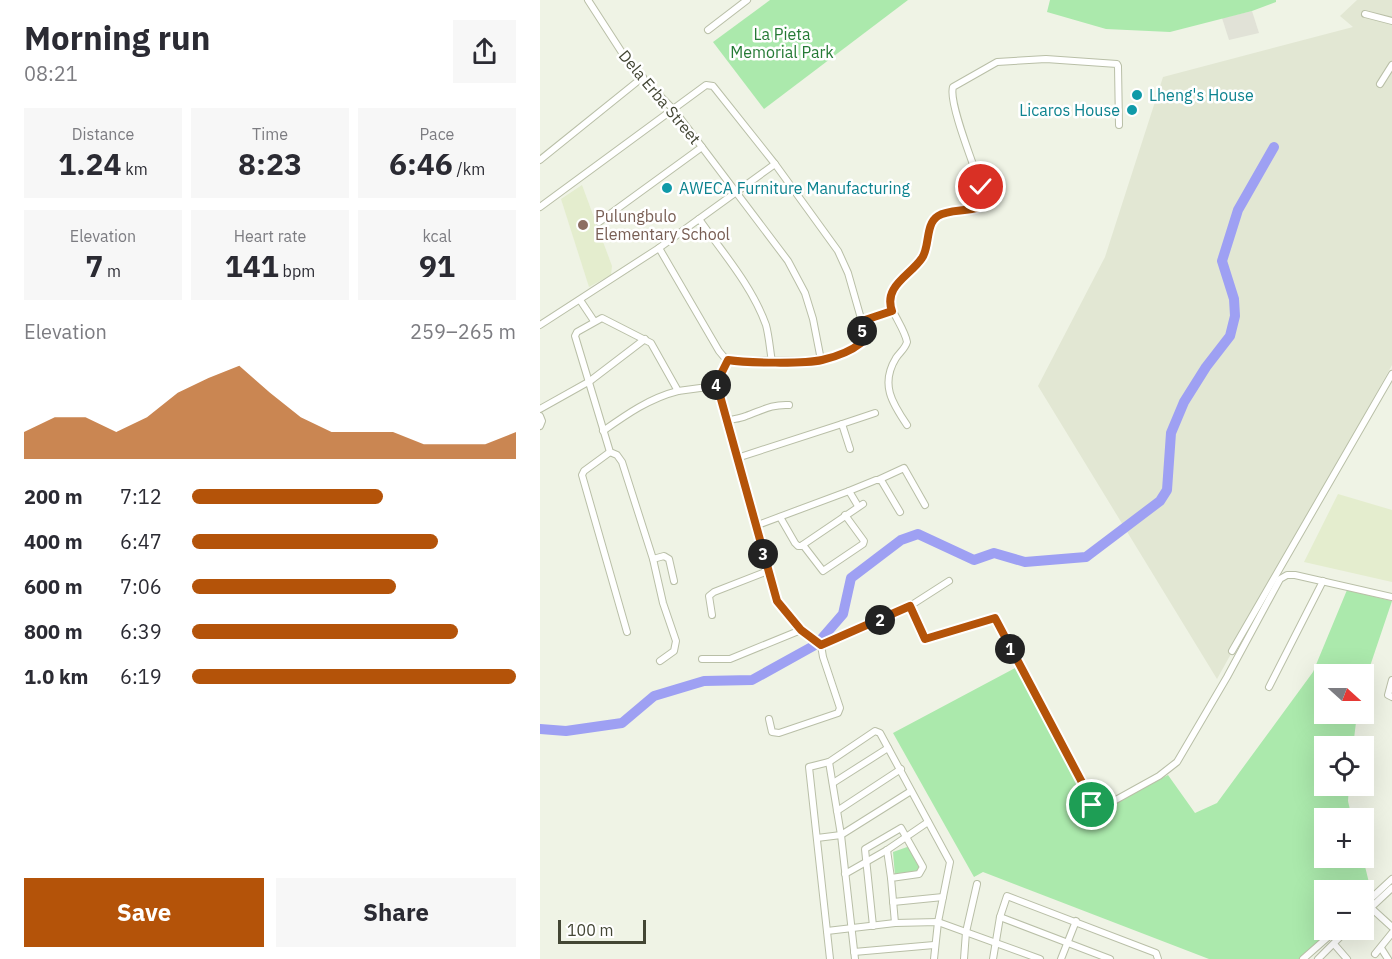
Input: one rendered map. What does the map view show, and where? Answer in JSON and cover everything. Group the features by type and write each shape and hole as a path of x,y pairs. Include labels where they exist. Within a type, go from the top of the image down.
{"street":[{"name":"Dela Erba Street","path":"588,0 630,65 674,110 788,261 797,276 813,319 821,360"},
{"path":"708,30 747,0"},
{"path":"1365,15 1392,21"},
{"path":"907,425 889,394 887,386 895,359 907,342 900,322 892,311 890,299 892,292 922,258 931,225 935,219 942,214 975,208 981,203 981,187 952,98 953,87 998,62 1046,59 1117,64 1119,125"},
{"path":"1380,84 1391,67"},
{"path":"540,160 643,77"},
{"path":"540,207 706,85 710,85 720,94 775,164 838,250 848,273 862,321 861,343 854,348 821,360 772,362 728,360 719,351 659,248"},
{"path":"599,222 702,147"},
{"path":"540,325 659,248 775,164"},
{"path":"699,219 747,286 757,305 766,326 772,362"},
{"path":"580,300 594,321"},
{"path":"862,321 892,311"},
{"path":"660,661 674,651 676,641 663,603 653,559 620,458 610,452 575,334 594,321 606,318 645,339 655,348 678,391"},
{"path":"540,409 590,381 645,339"},
{"path":"715,386 728,360"},
{"path":"1232,651 1392,374"},
{"path":"603,431 638,407 662,395 715,386"},
{"path":"715,386 719,392 777,601 801,630 819,643 840,708 838,713 779,733 772,732 769,719"},
{"path":"726,421 745,417 762,408 777,404 789,405"},
{"path":"737,458 875,413"},
{"path":"540,416 542,421 540,426"},
{"path":"842,424 850,449"},
{"path":"610,452 584,471 582,480 627,632"},
{"path":"755,526 904,468 925,505"},
{"path":"878,480 883,482 900,512"},
{"path":"780,517 798,546 803,545 860,505 849,491"},
{"path":"803,545 823,571 863,544 864,541 845,515"},
{"path":"653,559 664,556 669,560 674,581"},
{"path":"1280,568 1287,575"},
{"path":"712,615 709,596 714,592 768,571"},
{"path":"910,606 925,639 997,619 1005,639 1092,805 1103,807 1173,767 1227,676 1280,579 1287,575 1304,576 1392,597"},
{"path":"819,643 910,606 949,581"},
{"path":"1269,687 1323,581"},
{"path":"702,659 730,659 801,630"},
{"path":"1392,680 1388,694 1392,697"},
{"path":"830,959 808,770 810,766 829,762 875,732 880,733 901,769 950,862 934,945 934,959"},
{"path":"833,783 888,748"},
{"path":"829,762 841,835 854,955 934,945"},
{"path":"837,811 901,769"},
{"path":"817,837 841,835 911,791"},
{"path":"845,874 887,850 928,822"},
{"path":"873,926 865,851 900,828 907,836 923,867 919,874 891,878"},
{"path":"887,850 895,923"},
{"path":"1374,898 1392,879"},
{"path":"964,959 966,932 976,884"},
{"path":"1374,901 1392,888"},
{"path":"993,959 999,917 1006,896 1156,953 1158,959"},
{"path":"893,902 943,897"},
{"path":"1374,912 1392,927"},
{"path":"999,917 1110,959"},
{"path":"1061,959 1076,921"},
{"path":"827,931 895,923 938,922 1040,959"},
{"path":"1375,954 1392,933"},
{"path":"1303,959 1325,940"},
{"path":"1318,959 1338,940"},
{"path":"1334,944 1347,959"},
{"path":"1381,948 1388,959"},
{"path":"1019,951 1019,959"}],"shaded area":[{"path":"1357,0 1392,0 1392,365 1217,679 1038,386 1105,257 1163,77 1353,27 1340,16"},
{"path":"1252,11 1259,33 1229,40 1222,18"},
{"name":"Pulungbulo Elementary School","path":"582,185 612,266 611,275 589,287 561,199"},
{"path":"1338,494 1392,510 1392,582 1304,562"}],"green space":[{"name":"La Pieta Memorial Park","path":"770,0 908,0 764,109 713,42"},
{"path":"1050,0 1276,0 1276,2 1252,11 1170,32 1106,29 1047,12"},
{"path":"1347,590 1392,601 1371,664 1316,664"},
{"path":"1017,667 1094,814 1168,775 1195,813 1217,803 1314,670 1314,724 1356,724 1354,736 1314,736 1314,796 1348,796 1350,808 1314,808 1314,868 1365,868 1368,880 1314,880 1314,940 1321,940 1301,959 1209,959 983,872 974,877 893,733"},
{"path":"910,846 922,871 895,876 893,852"}],"waterway":[{"path":"540,729 566,731 622,723 654,696 704,681 752,680 817,644 843,614 851,578 901,540 918,534 974,560 994,553 1025,562 1086,557 1160,501 1167,490 1171,433 1184,402 1206,367 1230,336 1235,316 1234,299 1222,261 1238,210 1274,147"}],"place":[{"name":"Lheng's House","path":"1137,95"},
{"name":"Licaros House","path":"1132,110"},
{"name":"AWECA Furniture Manufacturing","path":"667,188"},
{"name":"Pulungbulo Elementary School","path":"583,225"}],"route":[{"path":"981,187 982,199 979,207 942,214 935,219 931,225 922,258 892,292 890,305 892,311 862,321 861,343 854,348 821,360 772,362 728,360 715,386 719,392 777,601 801,630 821,645 826,644 910,606 922,637 925,639 997,619 1005,639 1092,805"}]}
